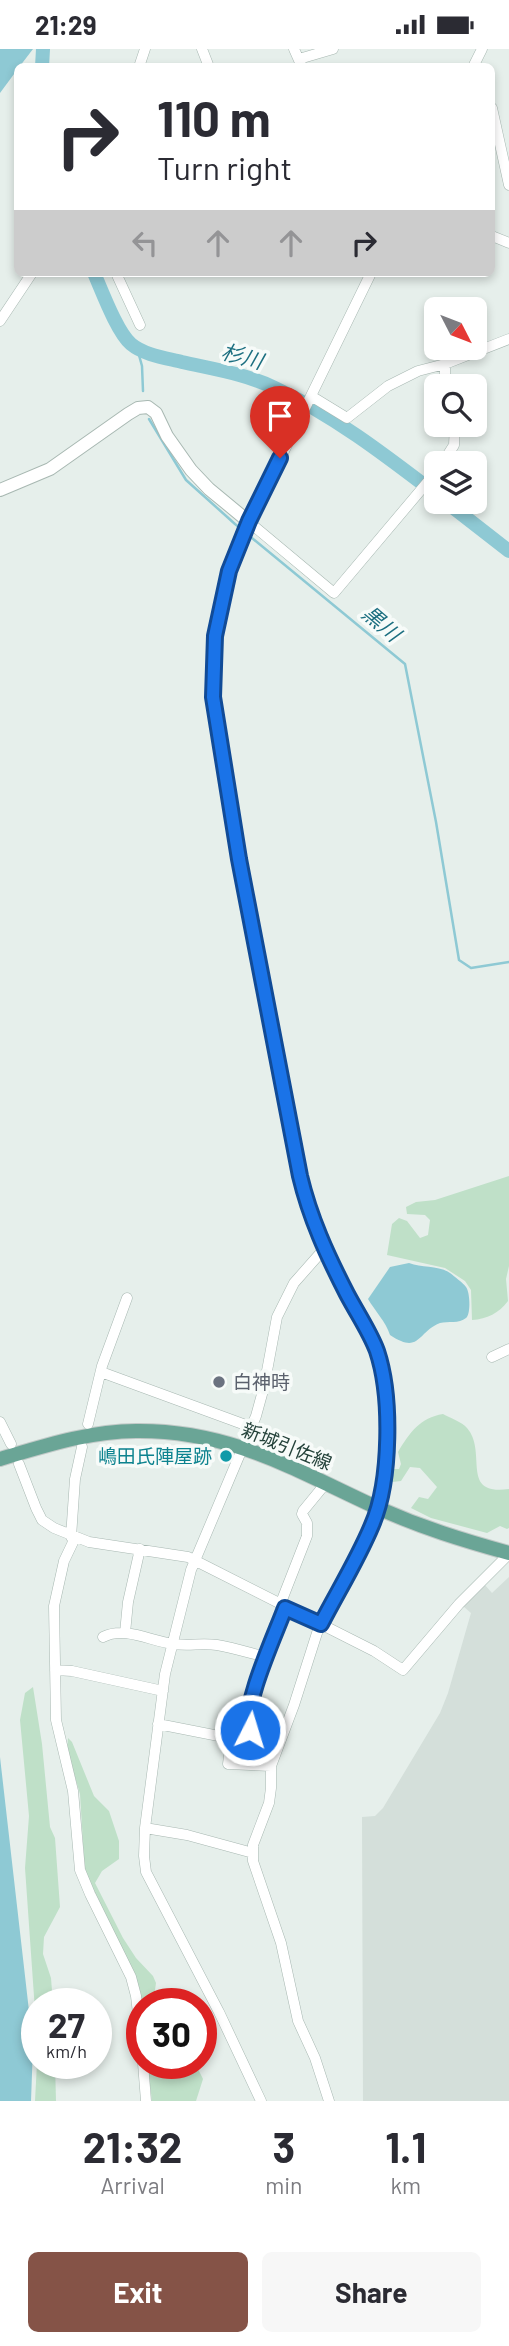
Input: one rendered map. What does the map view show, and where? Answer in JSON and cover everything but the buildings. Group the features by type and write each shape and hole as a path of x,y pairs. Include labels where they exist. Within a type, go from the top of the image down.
{"main road":[{"name":"新城引佐線","path":"0,1459 52,1444 104,1434 135,1431 206,1437 244,1446 444,1536 509,1553"}],"street":[{"path":"298,58 333,49"},
{"path":"495,121 509,184"},
{"path":"0,321 29,277"},
{"path":"118,277 140,325"},
{"path":"269,1766 294,1705 321,1624 373,1524 378,1508 388,1424 386,1392 376,1350 324,1249 300,1176 239,859 214,708 215,636 229,571 242,537 369,277"},
{"path":"310,398 346,418 388,386 418,371 445,364 509,339"},
{"path":"445,364 445,374"},
{"path":"0,490 50,469 128,414 138,408 148,407 156,413 178,453 201,482 248,524 334,593 424,486"},
{"path":"261,2101 219,2012 146,1872 145,1828 163,1691 194,1560 251,1427 264,1387 277,1317 294,1283 324,1249"},
{"path":"88,1424 101,1372 127,1298"},
{"path":"492,1357 509,1349"},
{"path":"101,1372 251,1427"},
{"path":"0,1422 11,1444"},
{"path":"82,1447 75,1479 73,1537 64,1561 54,1606 56,1720 73,1791 80,1870 134,1988"},
{"path":"19,1464 36,1509 43,1520 73,1537 174,1553 194,1560 374,1651 403,1670 459,1604 509,1553"},
{"path":"269,1766 228,1764 230,1748 247,1723 250,1703 307,1536 303,1511 326,1482"},
{"path":"125,1633 128,1602 140,1549"},
{"path":"103,1637 125,1633 172,1644 218,1645 266,1657"},
{"path":"55,1671 72,1671 163,1691"},
{"path":"247,1723 263,1749 269,1766 271,1788 269,1803 253,1845 253,1861 281,1943 298,2021 330,2101"},
{"path":"158,1724 234,1739"},
{"path":"145,1828 187,1835 253,1853"},
{"path":"145,2079 146,2101"}],"shaded area":[{"path":"509,1577 509,2101 363,2101 362,1817 375,1816 383,1808 440,1713 471,1613 463,1606 484,1584 492,1593"}],"green space":[{"path":"509,1176 509,1266 506,1279 508,1301 492,1315 472,1320 471,1290 465,1281 445,1268 387,1255 392,1224 399,1218 407,1221 420,1238 428,1235 430,1220 425,1215 407,1214 406,1207"},
{"path":"443,1414 465,1426 473,1438 479,1479 484,1486 509,1489 509,1528 500,1526 487,1533 431,1518 411,1508 419,1497 428,1499 437,1487 420,1468 410,1467 401,1481 392,1482 390,1478 393,1469 399,1469 401,1464 398,1452 407,1438 416,1427 428,1419"},
{"path":"33,1687 50,1827 55,1838 60,1907 44,1937 43,1954 52,1988 33,1988 25,1868 29,1816 20,1720 25,1693"},
{"path":"68,1738 94,1796 109,1811 119,1841 119,1859 102,1871 95,1883 123,1938 136,1958 153,1976 155,1988 138,1988 122,1948 85,1876 80,1794 67,1750"},
{"path":"36,2079 55,2079 56,2101 35,2101"},
{"path":"149,2079 203,2079 196,2101 152,2101"}],"water":[{"path":"0,49 33,49 22,63 14,63 14,74 0,93"},
{"path":"409,1263 450,1273 466,1287 469,1312 463,1320 440,1323 418,1340 407,1343 390,1335 368,1299 390,1267"},
{"path":"0,1757 26,1988 21,1988 21,2079 32,2079 31,2101 0,2101"}],"waterway":[{"name":"杉川","path":"42,63 43,49"},
{"name":"杉川","path":"96,277 120,330 136,348 162,357 241,375 275,388 338,423 424,485"},
{"name":"黒川","path":"137,348 142,366 143,391"},
{"name":"黒川","path":"149,419 186,480 235,524 405,664 436,822 459,960 471,968 509,962"},
{"name":"杉川","path":"461,514 509,551"}],"place":[{"name":"白神時","path":"219,1382"},
{"name":"嶋田氏陣屋跡","path":"226,1456"}],"route":[{"path":"250,1730 247,1723 250,1703 285,1608 321,1624 373,1524 382,1489 388,1424 386,1392 376,1350 314,1227 300,1176 239,859 213,697 215,636 220,603 229,571 249,521 280,458"}]}
